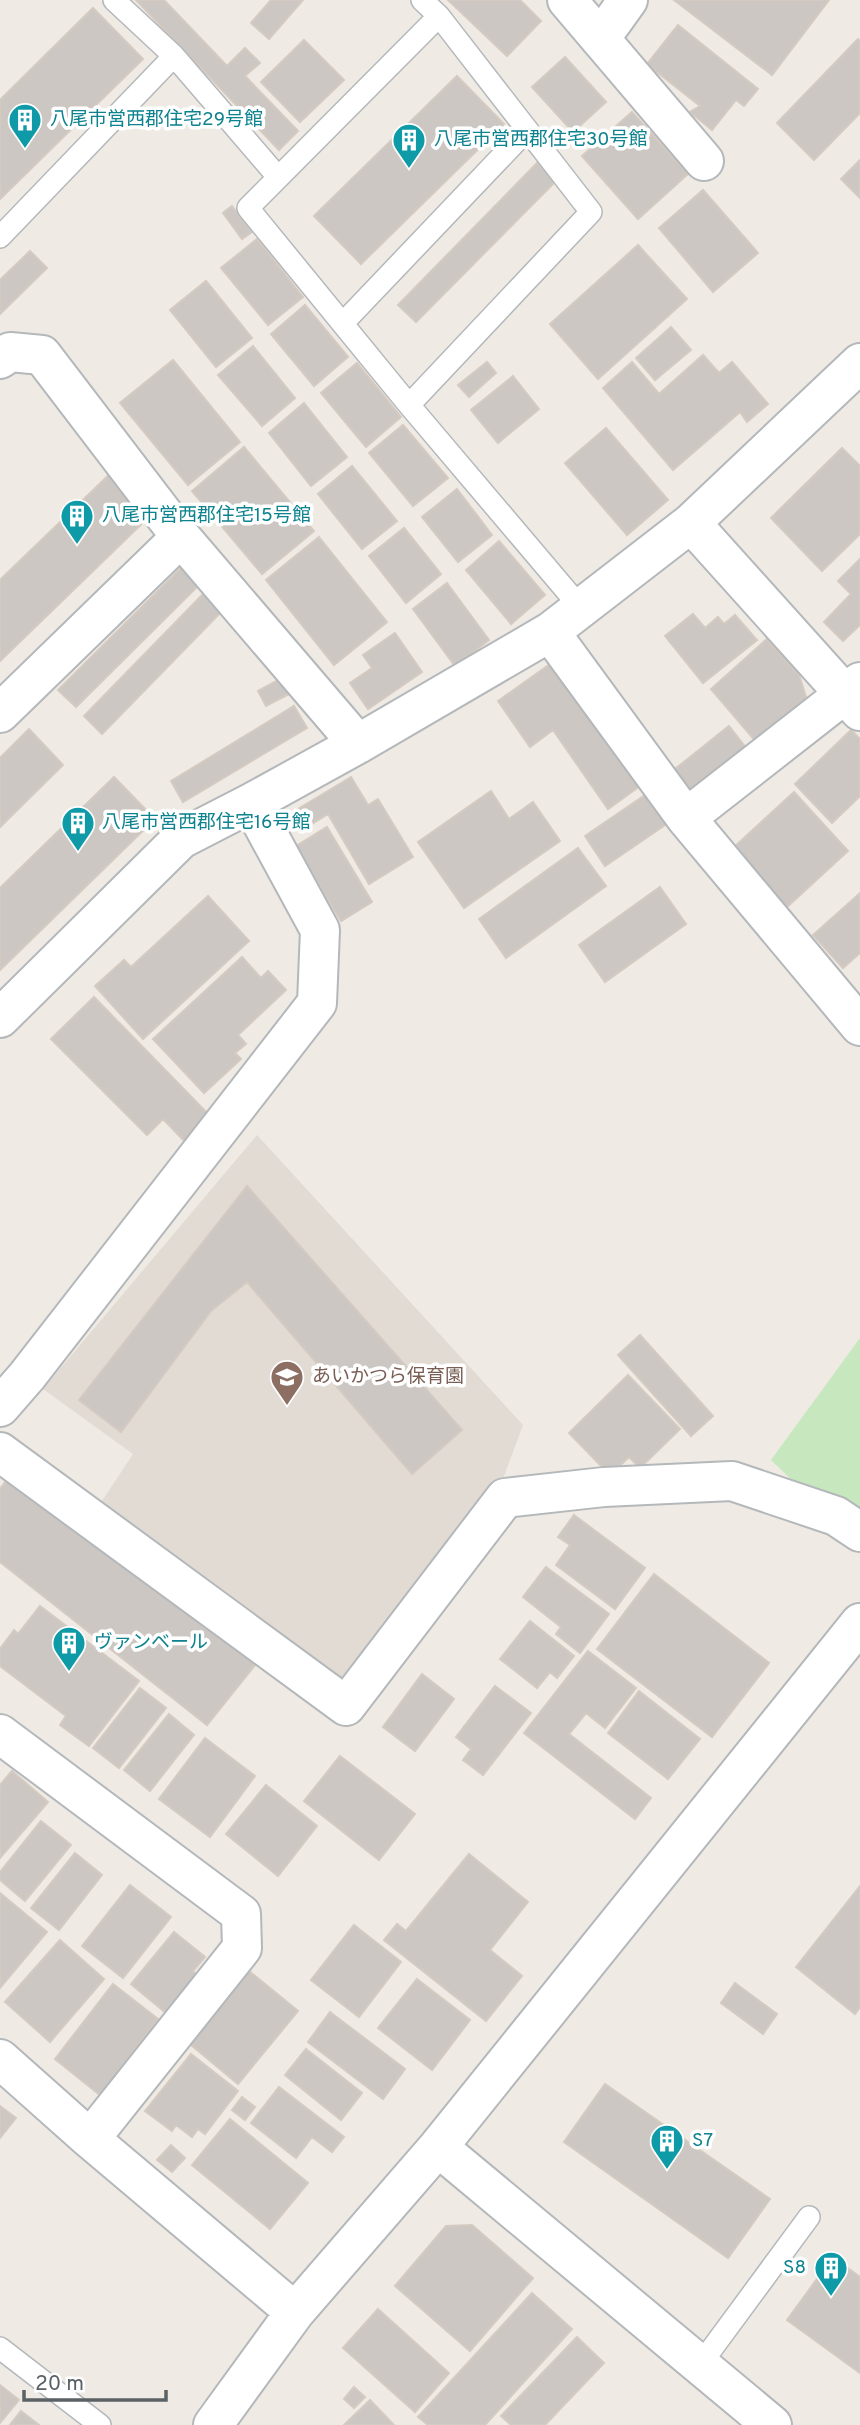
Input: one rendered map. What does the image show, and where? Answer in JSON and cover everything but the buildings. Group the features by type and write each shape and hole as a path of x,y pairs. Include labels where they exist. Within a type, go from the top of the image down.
{"street":[{"path":"567,0 704,161"},
{"path":"600,39 628,0"},
{"path":"0,359 10,352 42,355 181,537 358,744"},
{"path":"0,1018 181,839 358,744 550,632 691,523 860,363"},
{"path":"686,818 854,696 691,523"},
{"path":"0,713 181,537"},
{"path":"550,632 686,818 860,1026"},
{"path":"0,1407 27,1376 317,1003 320,930 251,803"},
{"path":"0,1452 346,1706 505,1498 604,1487 732,1481 836,1516 860,1532"},
{"path":"213,2425 295,2312 438,2147 860,1623"},
{"path":"0,1734 241,1914 242,1948 90,2139"},
{"path":"0,2059 90,2139 295,2312"},
{"path":"438,2147 772,2425"}],"lane":[{"path":"114,0 174,56 278,177"},
{"path":"409,405 591,212 439,16 422,0"},
{"path":"439,16 248,208 344,322 409,405 581,608"},
{"path":"0,237 174,56"},
{"path":"344,322 527,130"},
{"path":"700,2365 809,2217"},
{"path":"0,2348 100,2425"}],"shaded area":[{"name":"あいかつら保育園","path":"257,1135 523,1425 503,1479 340,1684 100,1504 133,1454 43,1389"}],"green space":[{"path":"860,1338 860,1515 813,1487 796,1484 771,1460"}],"place":[{"name":"八尾市営西郡住宅29号館","path":"25,150"},
{"name":"八尾市営西郡住宅30号館","path":"409,170"},
{"name":"八尾市営西郡住宅15号館","path":"77,546"},
{"name":"八尾市営西郡住宅16号館","path":"78,853"},
{"name":"あいかつら保育園","path":"287,1407"},
{"name":"ヴァンベール","path":"69,1673"},
{"name":"S7","path":"667,2171"},
{"name":"S8","path":"831,2298"}]}
